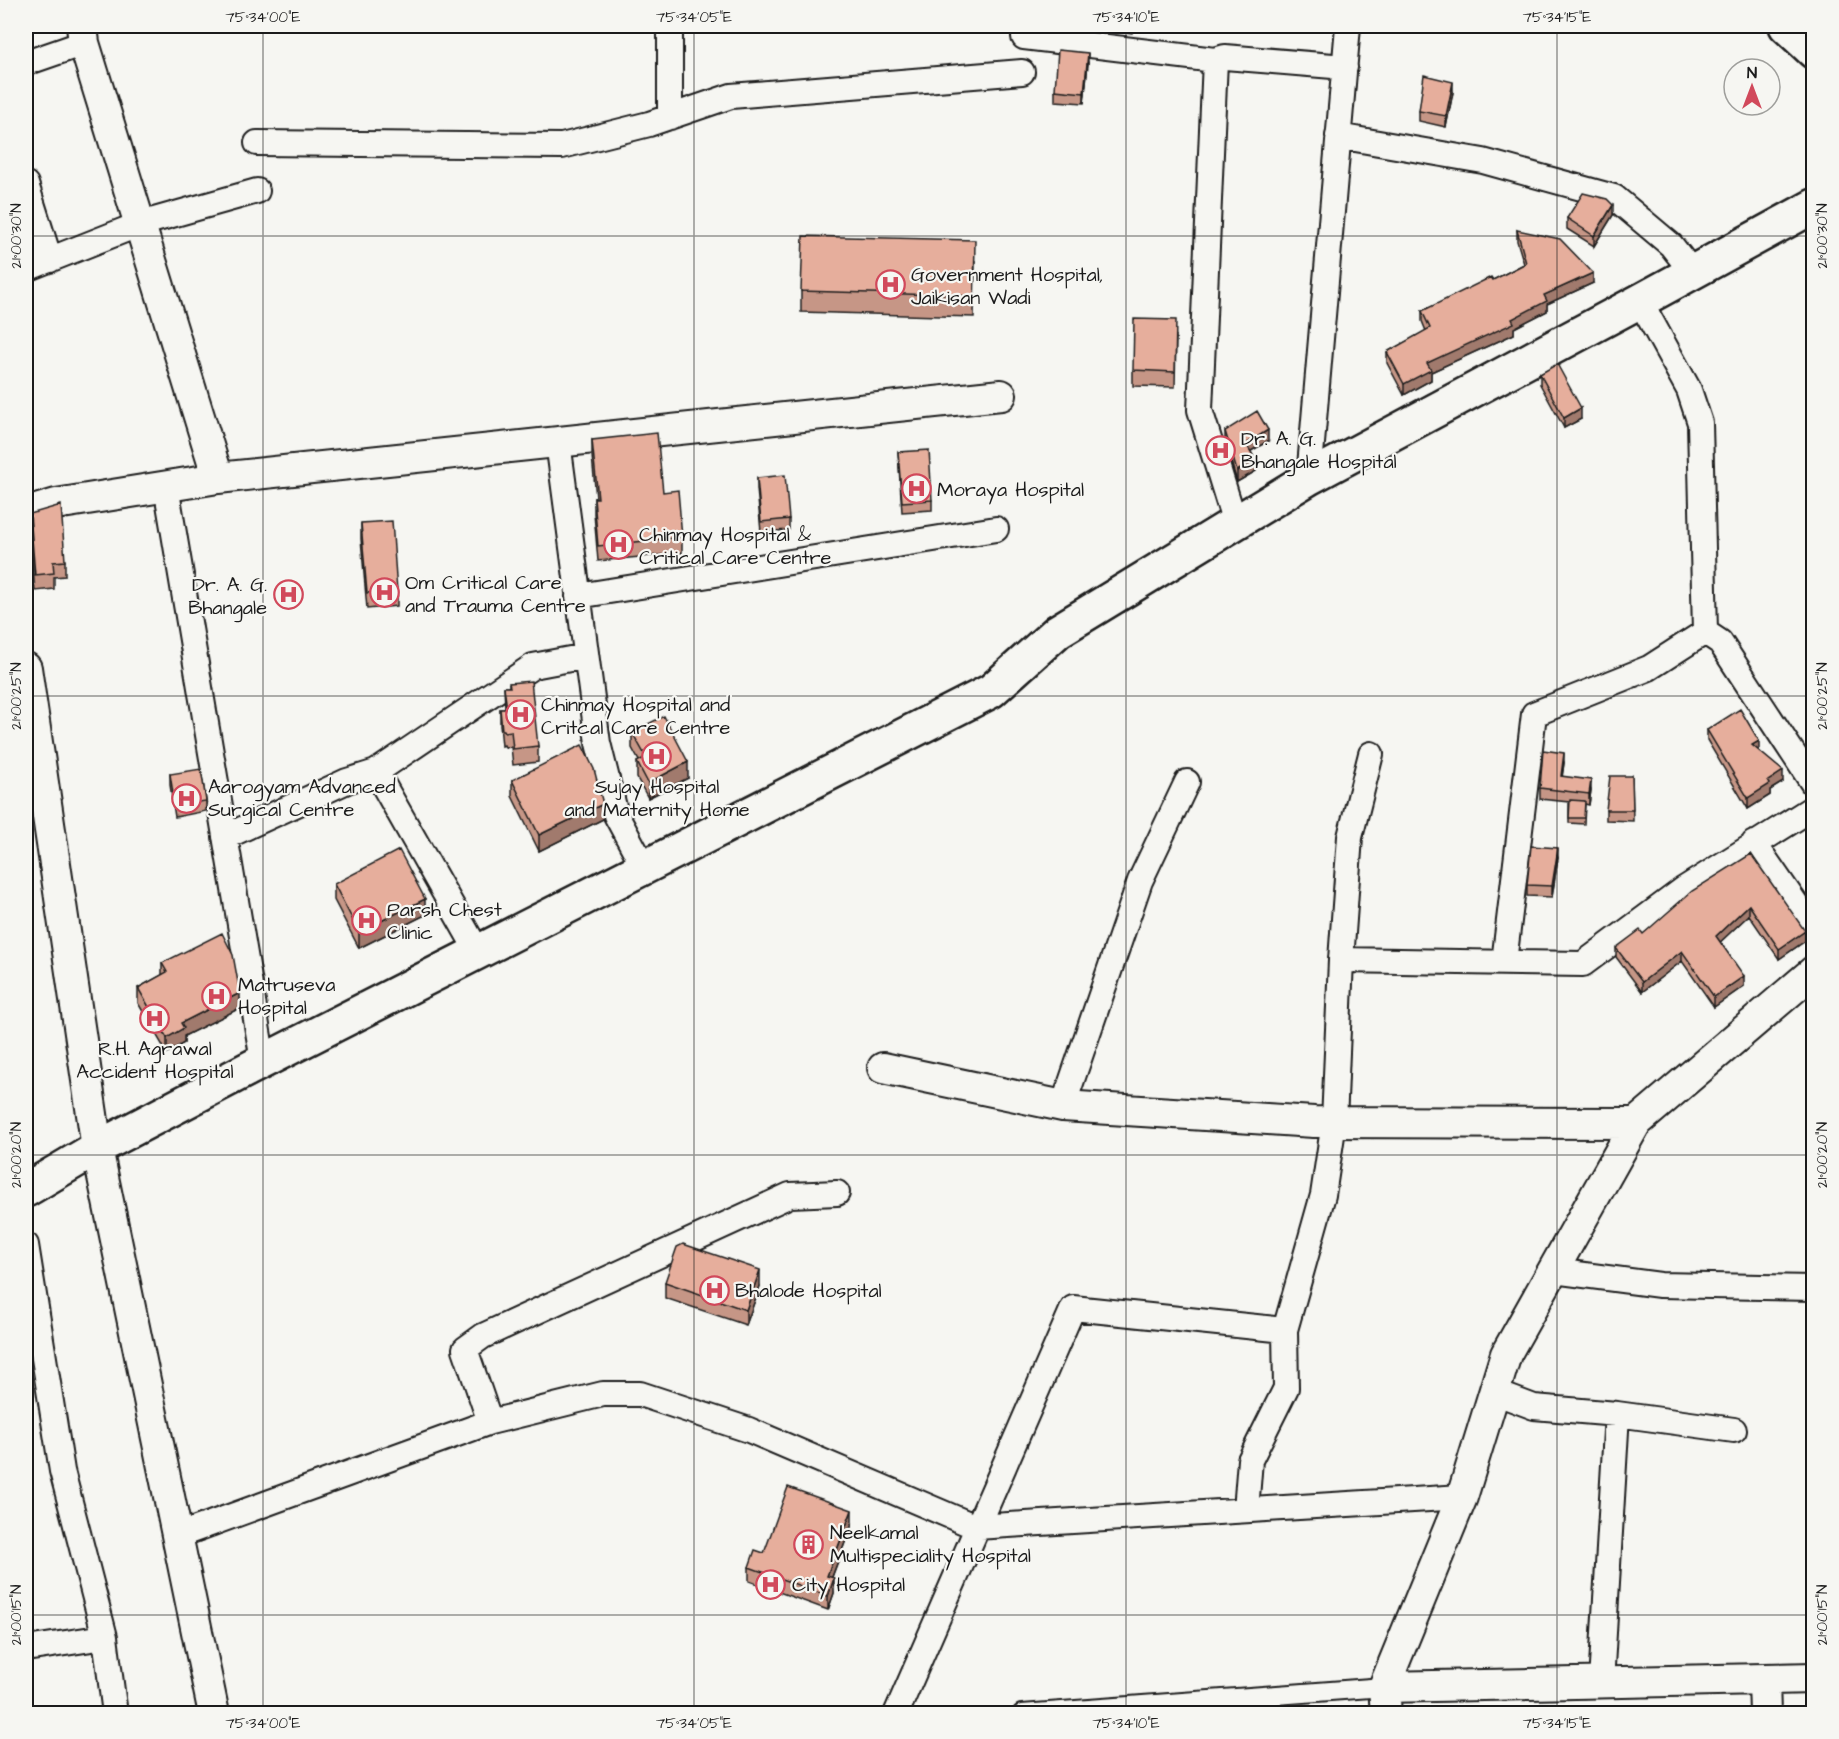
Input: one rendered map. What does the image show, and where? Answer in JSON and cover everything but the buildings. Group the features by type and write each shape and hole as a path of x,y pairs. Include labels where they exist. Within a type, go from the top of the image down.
{"main road":[{"path":"1786,26 1814,52"},
{"path":"26,1190 98,1148 263,1061 991,692 1058,631 1309,478 1814,206"}],"street":[{"path":"670,26 670,117"},
{"path":"1309,478 1348,26"},
{"path":"26,63 83,34 218,478"},
{"path":"1024,37 1215,60 1225,57 1345,67"},
{"path":"1215,60 1200,410 1235,523"},
{"path":"257,143 562,146 649,124 731,96 1022,72"},
{"path":"1338,136 1484,161 1614,197 1671,246 1693,273"},
{"path":"26,184 50,260"},
{"path":"26,269 140,224 257,191"},
{"path":"1640,301 1689,390 1700,423 1705,632"},
{"path":"26,513 56,504 218,478 1001,395"},
{"path":"558,442 598,743 616,815 644,867"},
{"path":"166,486 263,1061"},
{"path":"578,596 996,529"},
{"path":"1705,632 1720,642 1814,785"},
{"path":"1504,962 1534,714 1649,668 1705,632"},
{"path":"225,837 347,780 376,772 533,666 586,656"},
{"path":"26,668 98,1148 214,1713"},
{"path":"1246,1510 1250,1460 1286,1388 1285,1330 1323,1195 1334,1122 1341,960 1350,837 1371,754"},
{"path":"376,772 478,952"},
{"path":"1063,1106 1140,881 1187,782"},
{"path":"1341,960 1582,964 1684,889 1814,807"},
{"path":"1754,843 1814,930"},
{"path":"1385,1700 1462,1497 1506,1354 1636,1123 1814,971"},
{"path":"883,1068 1063,1106 1334,1122 1636,1123"},
{"path":"490,1422 465,1349 483,1336 790,1195 837,1193"},
{"path":"26,1245 62,1471 105,1637 115,1713"},
{"path":"1554,1271 1660,1285 1814,1288"},
{"path":"897,1713 1073,1308 1285,1330"},
{"path":"1494,1392 1534,1407 1617,1414 1734,1430"},
{"path":"177,1536 490,1422 603,1394 640,1394 749,1430 976,1527 1462,1497"},
{"path":"1601,1683 1617,1414"},
{"path":"26,1649 105,1637"},
{"path":"1022,1713 1385,1700 1601,1683 1814,1678"},
{"path":"1764,1680 1766,1713"}],"place":[{"name":"Government Hospital, Jaikisan Wadi","path":"890,285"},
{"name":"Dr. A. G. Bhangale Hospital","path":"1220,450"},
{"name":"Moraya Hospital","path":"916,489"},
{"name":"Chinmay Hospital & Critical Care Centre","path":"618,545"},
{"name":"Om Critical Care and Trauma Centre","path":"384,593"},
{"name":"Dr. A. G. Bhangale","path":"288,595"},
{"name":"Chinmay Hospital and Critcal Care Centre","path":"520,715"},
{"name":"Sujay Hospital and Maternity Home","path":"657,756"},
{"name":"Aarogyam Advanced Surgical Centre","path":"187,798"},
{"name":"Parsh Chest Clinic","path":"366,920"},
{"name":"Matruseva Hospital","path":"217,996"},
{"name":"R.H. Agrawal Accident Hospital","path":"155,1018"},
{"name":"Bhalode Hospital","path":"714,1290"},
{"name":"Neelkamal Multispeciality Hospital","path":"809,1544"},
{"name":"City Hospital","path":"771,1584"}]}
